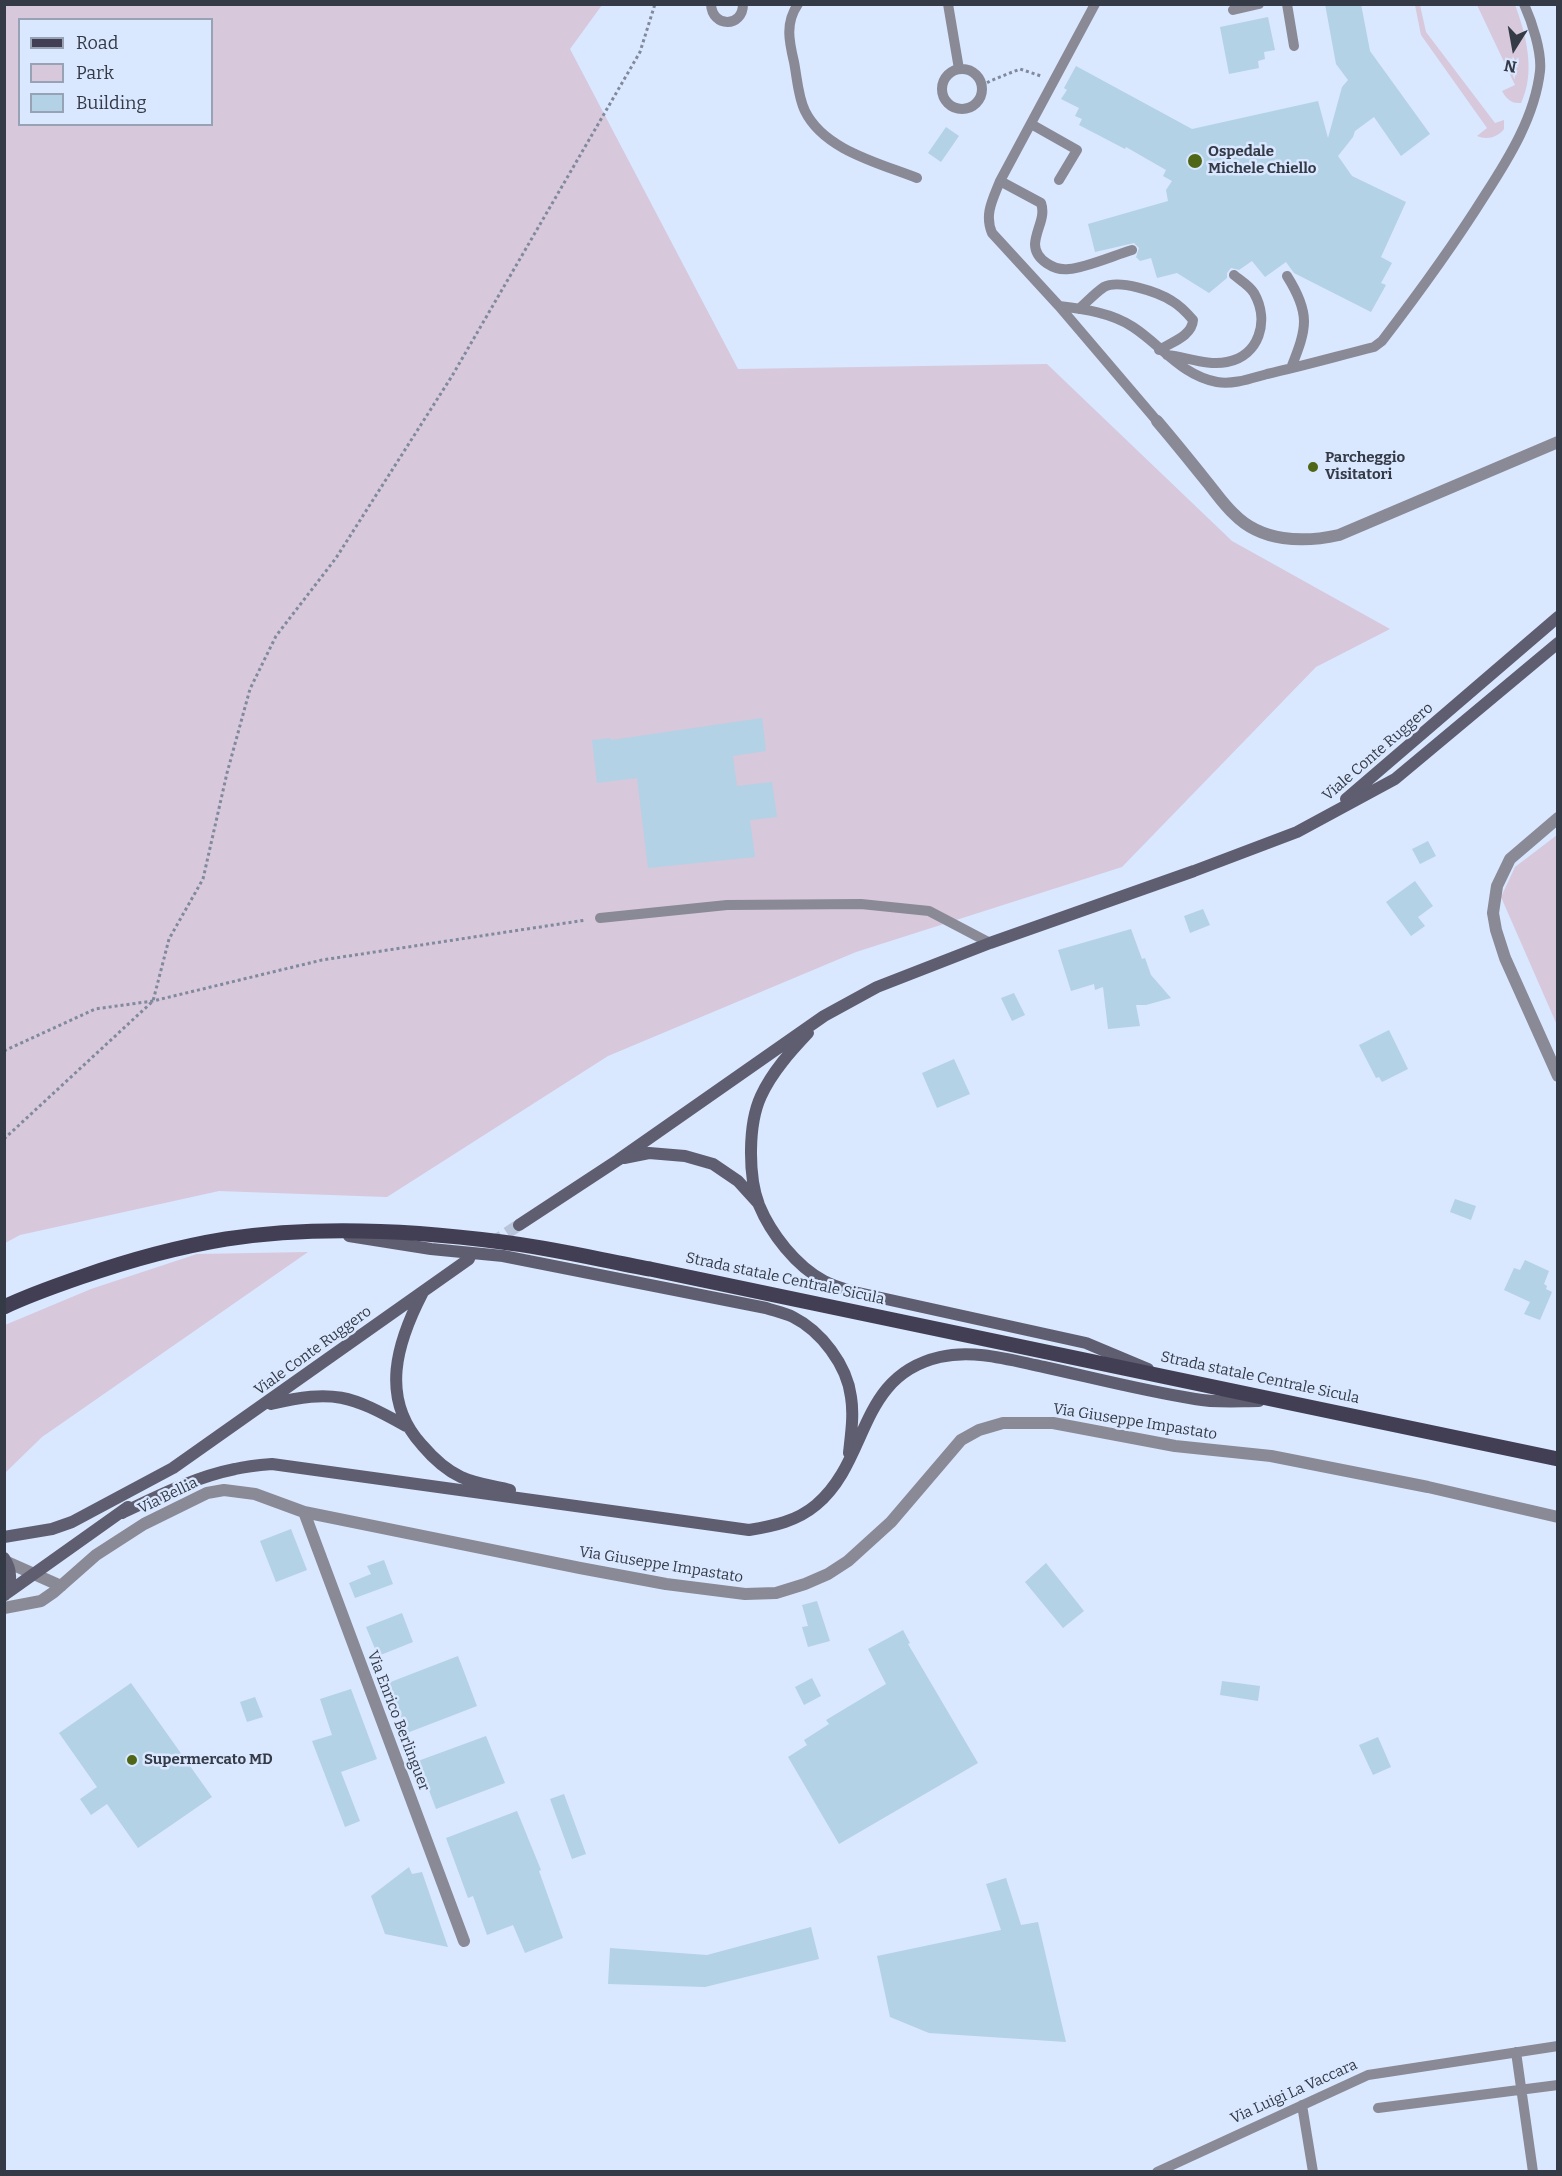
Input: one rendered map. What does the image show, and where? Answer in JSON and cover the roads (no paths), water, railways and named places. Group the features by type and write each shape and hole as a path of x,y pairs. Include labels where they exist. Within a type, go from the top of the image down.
{"main road":[{"name":"Viale Conte Ruggero","path":"1327,816 1557,617"},
{"name":"Viale Conte Ruggero","path":"1327,816 1395,779 1545,653 1557,640"},
{"path":"519,1226 824,1016 877,987 1194,871 1297,831 1327,816"},
{"path":"824,1016 781,1064 761,1096 751,1146 753,1179 759,1204 771,1228 794,1257 824,1281 854,1292 1086,1343 1171,1378"},
{"path":"618,1160 649,1153 685,1156 713,1164 738,1181 759,1204"},
{"path":"317,1231 527,1261 766,1308 793,1317 814,1332 831,1351 845,1374 851,1396 852,1419 848,1460"},
{"name":"Strada statale Centrale Sicula","path":"4,1307 107,1268 224,1239 317,1231 370,1231 503,1242 551,1250 1557,1459"},
{"name":"Viale Conte Ruggero","path":"173,1468 264,1406 425,1288 469,1259"},
{"path":"406,1426 395,1380 407,1323 425,1288"},
{"path":"122,1513 198,1480 233,1469 272,1464 749,1530 773,1526 794,1519 816,1505 843,1473 877,1401 887,1386 904,1373 940,1357 984,1355 1198,1400 1281,1401"},
{"path":"264,1406 303,1396 342,1397 372,1407 406,1426 430,1454 462,1478 552,1501"},
{"path":"6,1594 122,1513 173,1468"},
{"path":"4,1537 52,1529 72,1522 173,1468"},
{"path":"6,1560 11,1573 6,1594"}],"street":[{"path":"1157,421 1235,516 1257,531 1296,540 1339,535 1557,441"},
{"path":"1557,818 1510,859 1497,886 1493,913 1505,958 1557,1076"},
{"name":"Via Giuseppe Impastato","path":"304,1512 666,1584 745,1594 776,1593 813,1581 848,1561 891,1522 961,1440 979,1430 1003,1423 1053,1423 1175,1446 1271,1456 1428,1487 1557,1517"},
{"name":"Via Bellia","path":"4,1608 40,1601 96,1555 144,1524 207,1493 224,1490 255,1494 304,1512"},
{"name":"Via Enrico Berlinguer","path":"304,1512 464,1941"},
{"path":"6,1560 33,1575 61,1586"}],"lane":[{"path":"711,4 711,10 716,18 725,23 735,21 739,17 743,4"},
{"path":"798,4 789,25 788,39 805,111 822,135 840,147 917,178"},
{"path":"948,4 959,69"},
{"path":"1095,4 1000,181 990,205 987,221 992,233 1059,306 1157,421"},
{"path":"1233,10 1259,4"},
{"path":"1287,4 1294,46"},
{"path":"1059,306 1114,317 1134,328 1162,352 1198,376 1219,382 1238,381 1374,347 1382,341 1463,230 1504,164 1524,125 1537,92 1541,68 1535,33 1524,4"},
{"path":"959,69 971,71 982,86 980,99 970,108 957,108 951,105 946,100 942,88 947,76 959,69"},
{"path":"1031,124 1077,150 1059,180"},
{"path":"1000,181 1041,202 1043,212 1035,244 1037,252 1049,265 1069,270 1132,250"},
{"path":"1162,352 1202,362 1225,363 1239,358 1253,348 1261,330 1262,314 1254,292 1234,275"},
{"path":"1287,276 1299,296 1305,316 1302,340 1291,368"},
{"path":"1079,309 1106,286 1120,284 1171,300 1190,315 1193,324 1186,334 1162,352"},
{"path":"600,918 727,905 861,904 929,910 990,944"},
{"name":"Via Luigi La Vaccara","path":"1157,2172 1368,2075 1557,2046"},
{"path":"1516,2052 1533,2172"},
{"path":"1378,2108 1557,2085"},
{"path":"1302,2105 1313,2172"}],"tunnel":[{"path":"492,1243 519,1225"}],"place":[{"name":"Ospedale Michele Chiello","path":"1195,161"},
{"name":"Parcheggio Visitatori","path":"1313,467"},
{"name":"Supermercato MD","path":"132,1760"}]}
